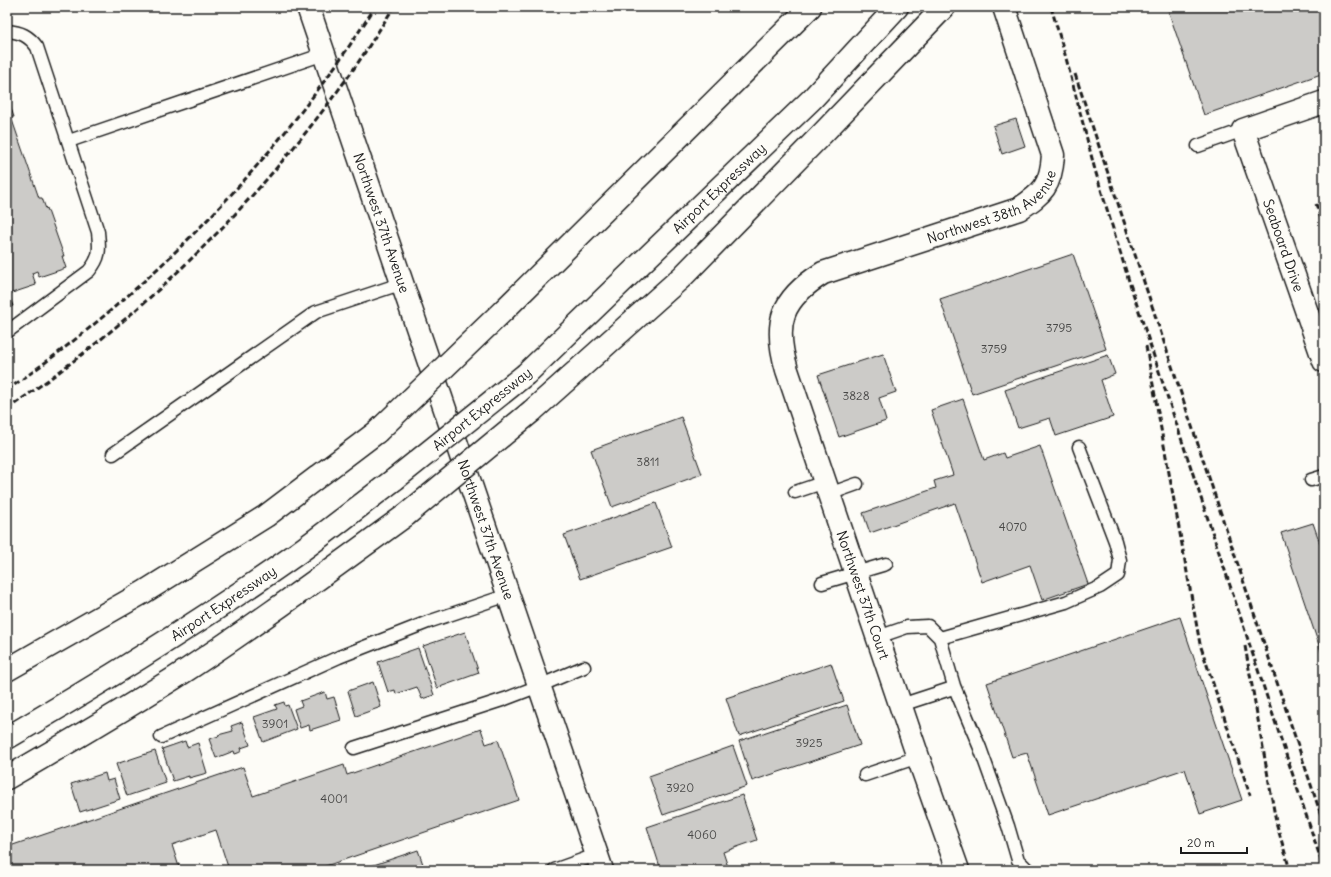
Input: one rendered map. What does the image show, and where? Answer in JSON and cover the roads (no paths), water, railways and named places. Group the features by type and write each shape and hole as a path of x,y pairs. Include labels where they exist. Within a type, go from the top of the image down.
{"main road":[{"name":"Northwest 37th Avenue","path":"308,7 599,863"},
{"path":"7,670 144,592 266,516 378,432 504,310 810,7"},
{"name":"Airport Expressway","path":"7,738 175,635 289,559 395,479 526,374 812,99 897,7"},
{"path":"7,778 81,735 176,676 297,595 406,515 532,411 684,276 944,7"},
{"name":"Northwest 38th Avenue","path":"783,318 796,293 808,282 823,273 1019,209 1036,198 1048,184 1052,169 1053,155 1004,7"},
{"path":"1243,130 1324,102"},
{"name":"Seaboard Drive","path":"1243,130 1324,361"},
{"name":"Northwest 37th Court","path":"783,318 780,329 780,341 783,356 918,757 958,870"}],"lane":[{"path":"7,31 18,32 26,36 32,40 37,48 98,232 99,250 96,262 89,272 7,332"},
{"path":"69,141 324,54"},
{"path":"1198,146 1243,130"},
{"path":"113,454 316,312 403,283"},
{"path":"940,638 1066,602 1100,587 1118,575 1120,560 1116,542 1079,448"},
{"path":"1311,480 1324,476"},
{"path":"794,492 856,484"},
{"path":"822,583 886,564"},
{"path":"161,737 340,657 428,622 508,595"},
{"path":"878,637 907,627 928,626 940,638 954,686 980,748 1008,826 1018,860 1028,870"},
{"path":"354,748 505,699 584,667"},
{"path":"901,705 950,689 954,686"},
{"path":"865,775 918,757"},
{"path":"554,870 599,863"}],"railway":[{"path":"7,390 61,350 113,308 163,264 210,217 255,168 298,116 338,63 375,7"},
{"path":"7,409 55,375 146,301 230,220 307,131 356,66 394,7"},
{"path":"1051,7 1095,170 1129,281 1324,869"},
{"path":"1075,74 1324,824"},
{"path":"1316,204 1324,227"},
{"path":"1146,346 1200,644 1250,795"},
{"path":"1245,646 1276,822 1290,870"}]}
